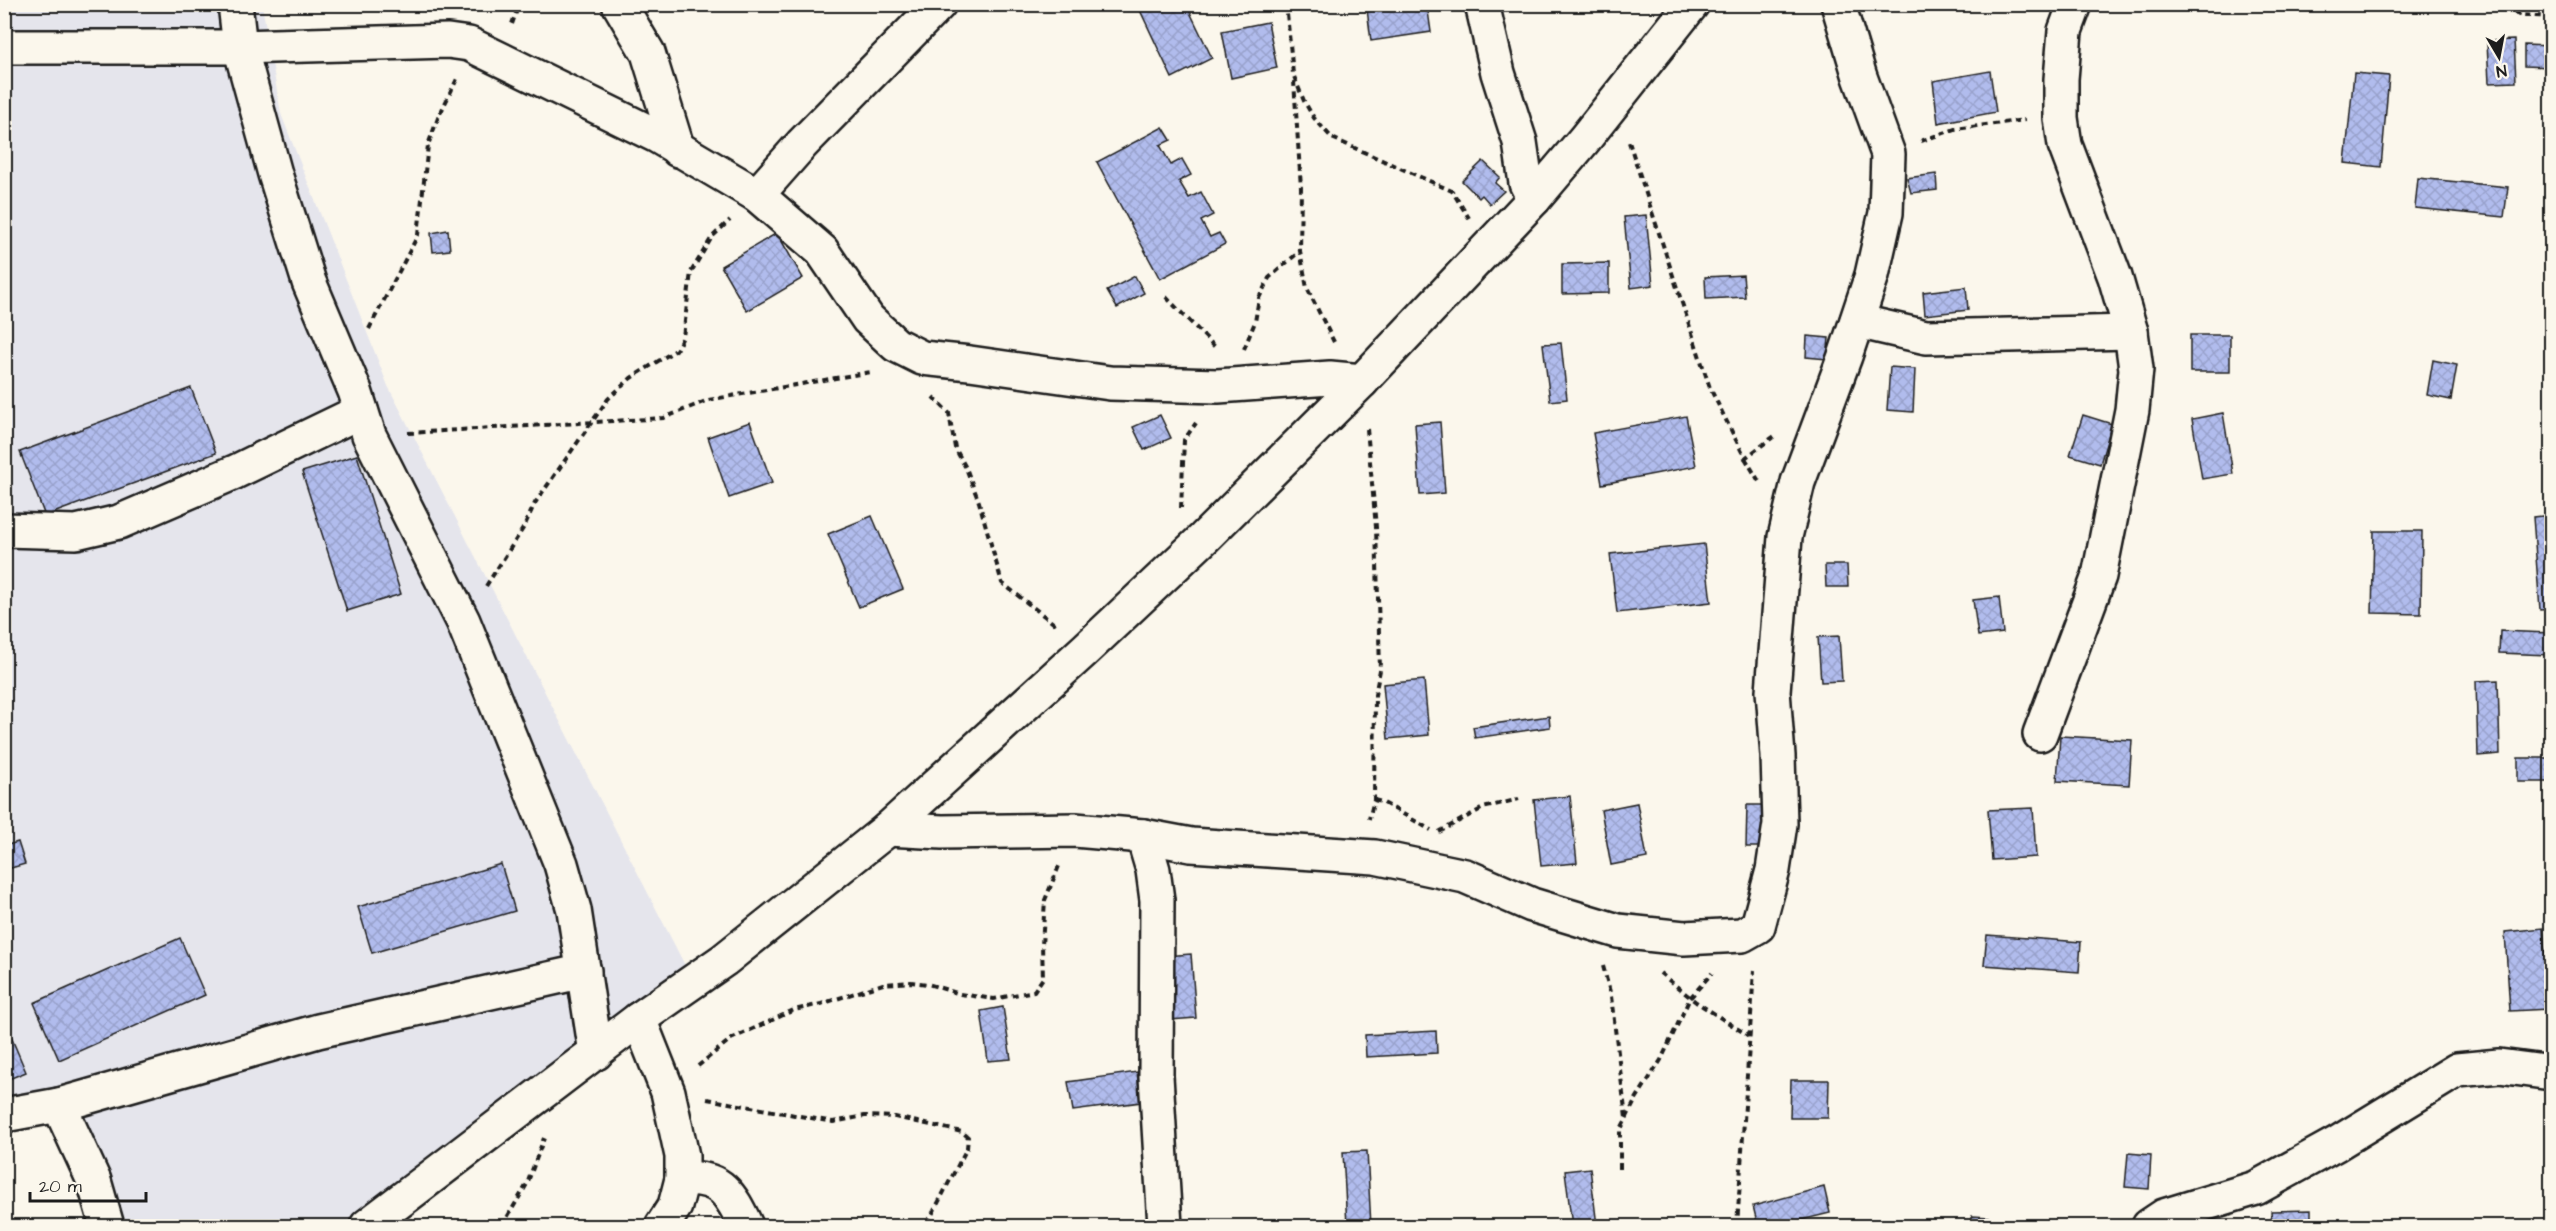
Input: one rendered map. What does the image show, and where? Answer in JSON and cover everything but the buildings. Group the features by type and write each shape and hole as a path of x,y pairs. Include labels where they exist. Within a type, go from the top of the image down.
{"street":[{"path":"235,4 240,47 275,174 309,282 347,372 365,423 464,621 561,864 574,910 596,1053"},
{"path":"619,4 648,53 678,150"},
{"path":"757,195 810,135 939,4"},
{"path":"1482,4 1498,73 1520,142 1526,183 1534,199"},
{"path":"368,1227 639,1019 724,960 888,829 1086,649 1204,538 1362,381 1534,199 1692,4"},
{"path":"888,829 942,832 1075,830 1143,836 1191,845 1398,860 1465,876 1532,905 1608,929 1684,938 1750,930 1773,870 1780,824 1773,692 1785,537 1798,482 1872,275 1886,213 1888,154 1860,77 1838,4"},
{"path":"2040,734 2099,576 2132,410 2136,369 2131,332 2115,277 2065,145 2061,118 2061,79 2065,31 2075,4"},
{"path":"4,47 240,47 448,41 469,44 657,136 757,195 822,250 868,319 896,345 922,358 1110,383 1218,386 1329,378 1362,381"},
{"path":"1857,321 1926,337 2131,332"},
{"path":"4,530 76,532 119,522 235,472 365,423"},
{"path":"1143,836 1153,870 1157,900 1156,1076 1165,1227"},
{"path":"4,1114 59,1105 318,1031 584,971"},
{"path":"639,1019 668,1092 682,1156 682,1179 675,1206 662,1227"},
{"path":"2149,1227 2164,1216 2256,1188 2336,1144 2457,1070 2499,1066 2552,1073"},
{"path":"59,1105 94,1181 107,1227"},
{"path":"682,1179 701,1177 719,1185 735,1204 746,1227"}],"path":[{"path":"1286,4 1300,188 1300,252 1307,288 1338,352"},
{"path":"2495,4 2521,15 2552,18"},
{"path":"347,372 418,235 428,145 438,118 456,82 469,44"},
{"path":"1293,74 1314,118 1332,138 1452,191 1469,218 1469,227"},
{"path":"1616,100 1710,388 1745,458 1783,429"},
{"path":"1888,154 1955,129 1994,123 2061,118"},
{"path":"464,621 524,527 536,503 608,399 631,378 676,350 683,338 691,272 712,237 757,195"},
{"path":"365,423 592,423 663,418 708,400 869,371 879,375"},
{"path":"1346,855 1368,821 1374,800 1375,695 1380,670 1375,517 1362,381"},
{"path":"926,392 949,413 955,448 966,468 979,502 1002,583 1086,649"},
{"path":"1431,835 1456,825 1484,808 1519,799"},
{"path":"1374,800 1382,802 1437,833"},
{"path":"668,1092 730,1039 794,1010 821,1004 862,989 883,984 911,982 928,984 960,994 994,999 1034,992 1043,978 1041,945 1045,900 1075,830"},
{"path":"1626,1120 1611,996 1600,956 1608,929 1630,950 1690,998 1750,1036"},
{"path":"1620,1169 1620,1131 1636,1099 1661,1060 1690,998 1750,930"},
{"path":"1737,1227 1750,1036 1750,930"},
{"path":"668,1092 833,1122 865,1116 895,1117 962,1132 968,1137 967,1148 926,1227"},
{"path":"502,1227 527,1184 544,1137"}],"shaded area":[{"path":"4,5 262,5 281,114 388,386 693,981 372,1226 110,1226 59,1105 5,1117"}]}
